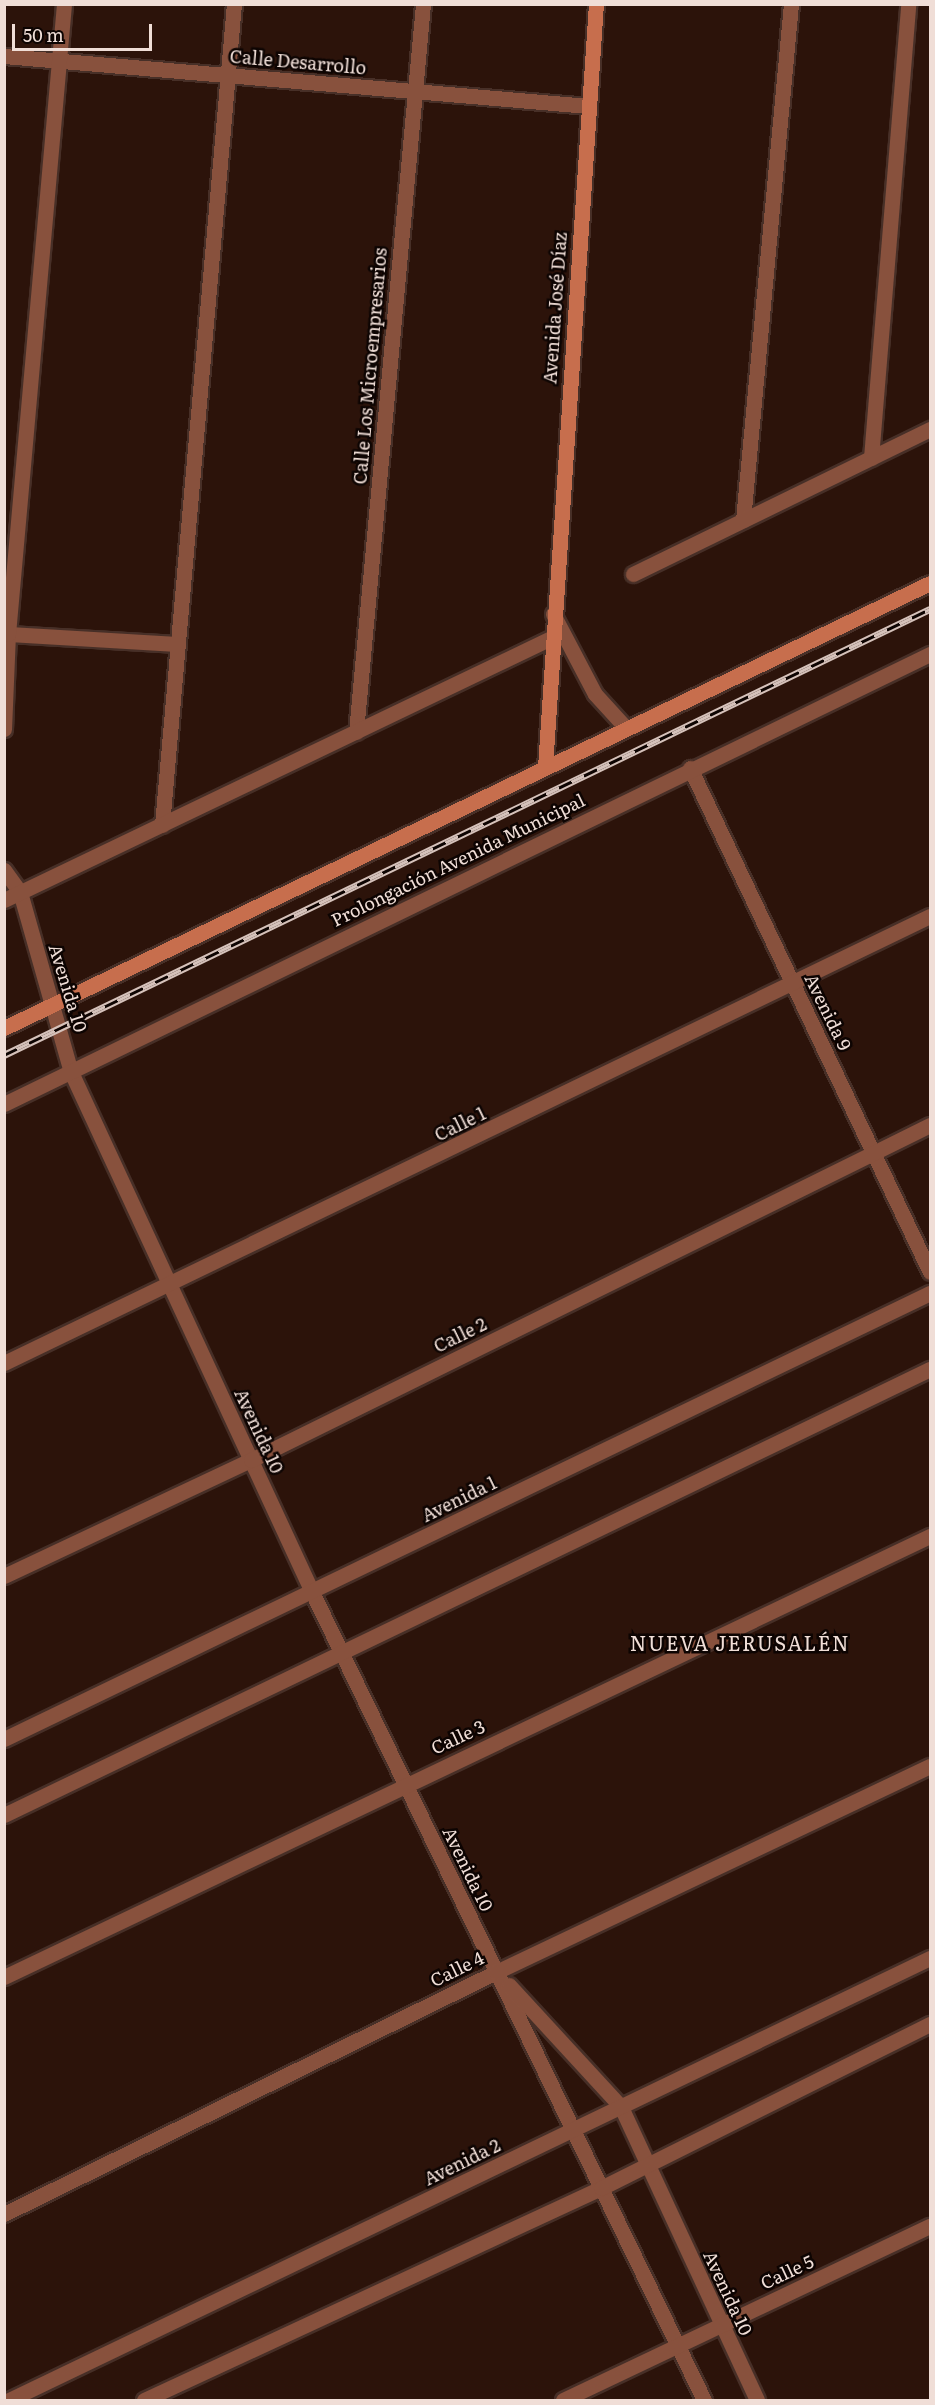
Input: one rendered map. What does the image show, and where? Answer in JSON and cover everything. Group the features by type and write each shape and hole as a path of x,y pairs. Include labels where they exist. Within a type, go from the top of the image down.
{"main road":[{"name":"Avenida José Díaz","path":"545,767 551,639 596,4"},
{"path":"4,1028 930,583"}],"street":[{"path":"4,729 8,634 64,4"},
{"path":"162,825 234,4"},
{"name":"Calle Los Microempresarios","path":"356,732 423,4"},
{"path":"743,520 791,4"},
{"path":"871,458 908,4"},
{"name":"Calle Desarrollo","path":"4,56 588,106"},
{"path":"633,574 930,429"},
{"path":"553,614 594,694 626,728"},
{"path":"8,634 178,644"},
{"path":"4,900 551,639"},
{"name":"Prolongación Avenida Municipal","path":"4,1104 690,768 930,654"},
{"name":"Avenida 9","path":"690,768 930,1272"},
{"path":"4,870 20,892"},
{"name":"Avenida 10","path":"20,892 71,1072 312,1592 704,2400"},
{"name":"Calle 1","path":"4,1363 794,986 930,916"},
{"name":"Calle 2","path":"4,1576 251,1460 930,1125"},
{"name":"Avenida 1","path":"4,1739 930,1293"},
{"path":"4,1815 930,1369"},
{"name":"Calle 3","path":"4,1977 405,1784 930,1536"},
{"name":"Calle 4","path":"4,2214 496,1972 930,1766"},
{"name":"Avenida 2","path":"9,2400 930,1958"},
{"name":"Avenida 10","path":"496,1972 621,2107 757,2400"},
{"path":"144,2400 648,2166 930,2024"},
{"name":"Calle 5","path":"563,2400 930,2226"}],"railway":[{"path":"4,1055 930,609"}],"district":[{"name":"NUEVA JERUSALÉN","path":"740,1642"}]}
